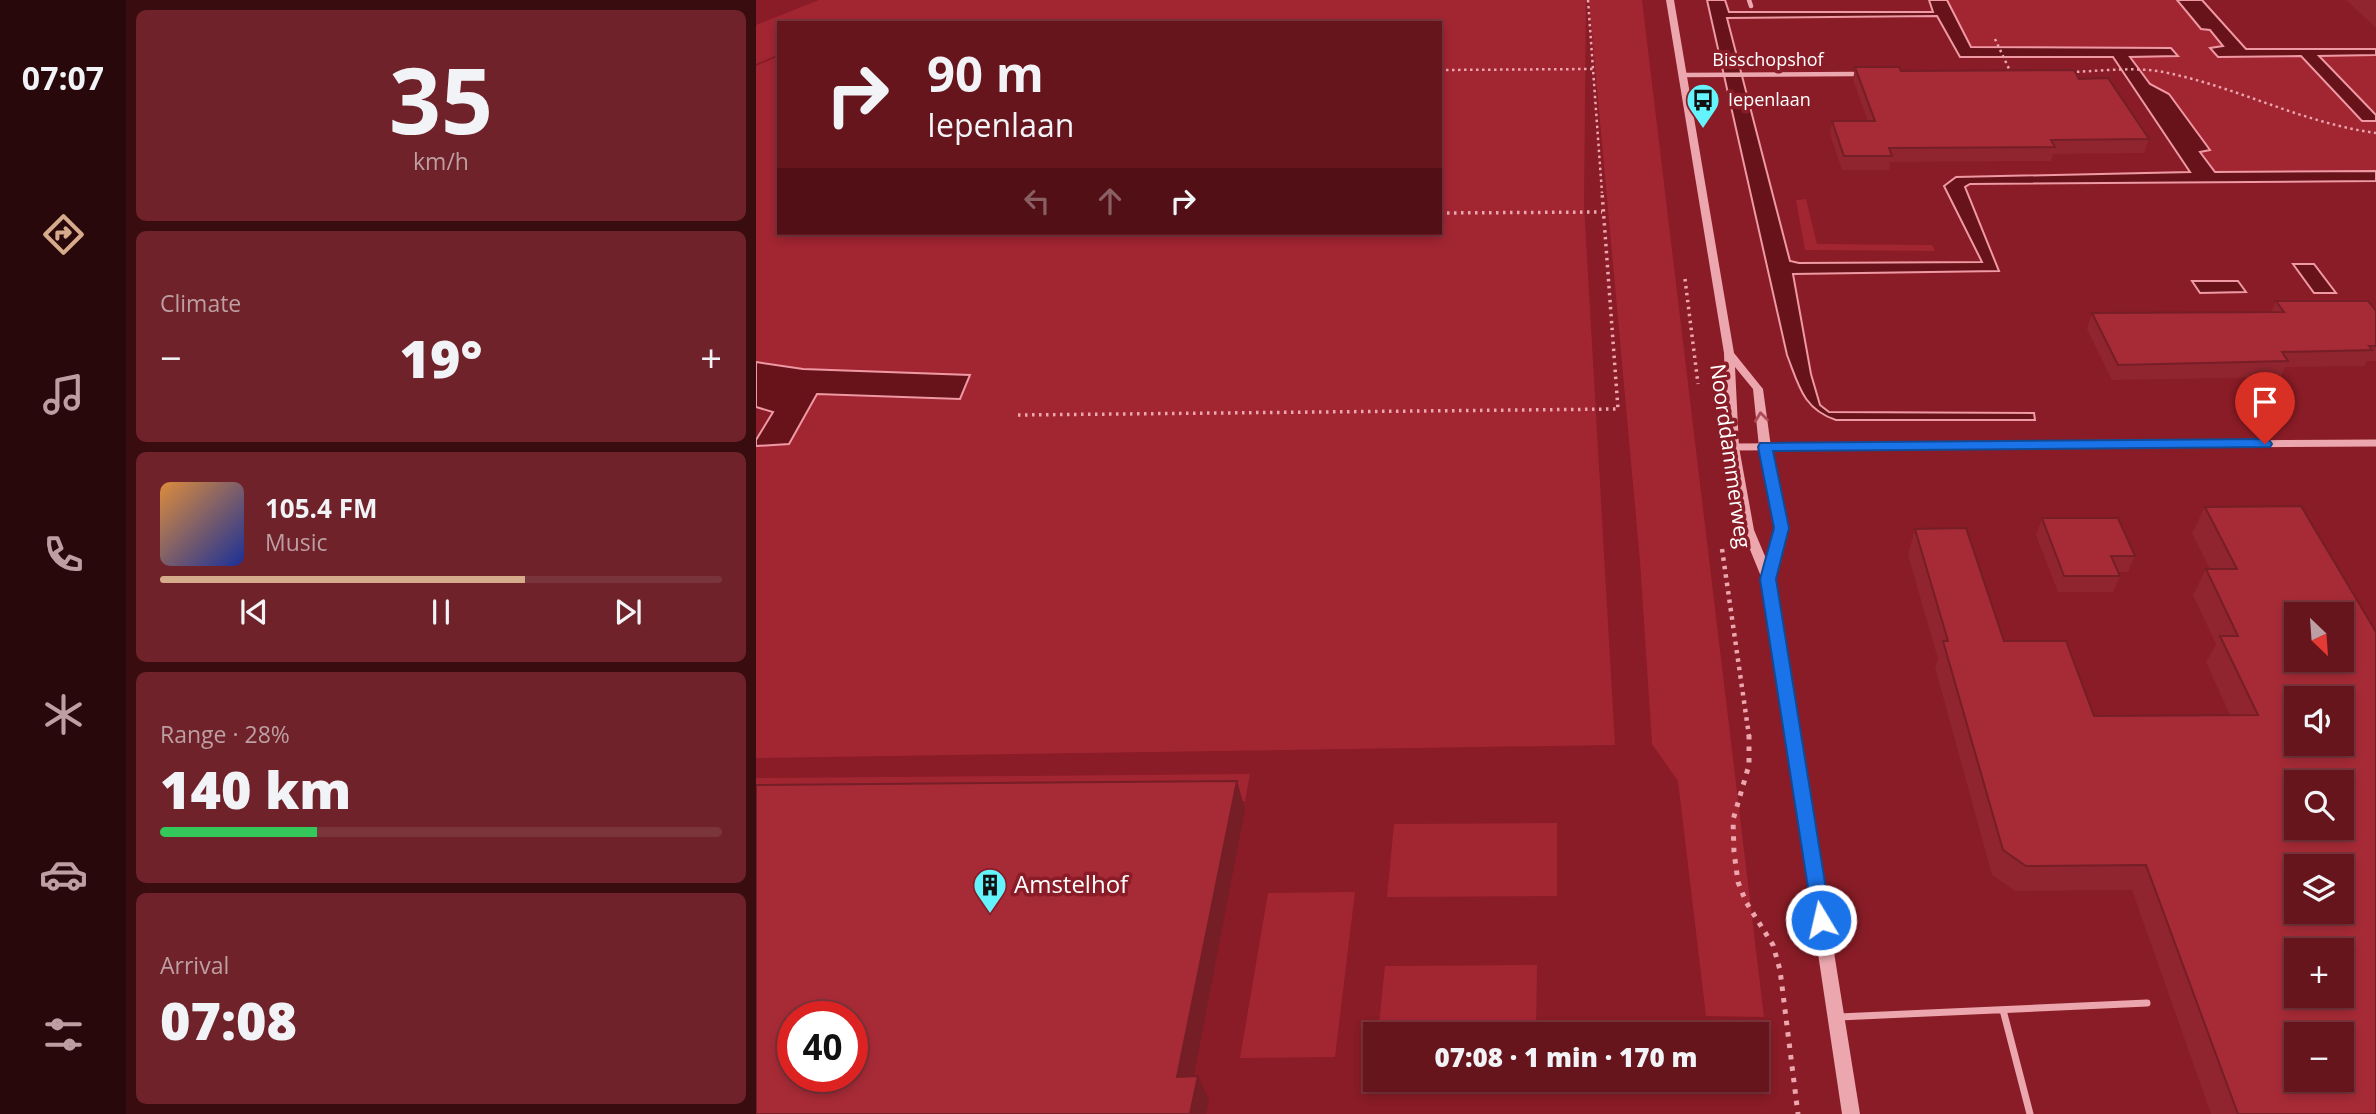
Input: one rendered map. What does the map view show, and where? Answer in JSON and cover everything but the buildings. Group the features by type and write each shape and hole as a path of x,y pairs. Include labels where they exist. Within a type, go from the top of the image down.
{"street":[{"name":"Noorddammerweg","path":"1670,0 1729,353 1733,446 1748,530 1768,579 1851,1114"},
{"name":"Bisschopshof","path":"1683,75 1853,74"},
{"name":"Noorddammerweg","path":"1729,353 1758,389 1765,447 1782,528 1768,579"},
{"path":"1733,446 2376,443"}],"lane":[{"path":"1836,1017 2147,1003"},
{"path":"2003,1010 2031,1114"}],"path":[{"path":"1018,415 1618,409 1588,0"},
{"path":"1996,40 2011,73"},
{"path":"1442,70 1592,69"},
{"path":"2066,72 2165,73 2207,83 2335,127 2376,133"},
{"path":"1998,73 2021,73"},
{"path":"1442,213 1602,212"},
{"name":"Noorddammerweg","path":"1683,268 1699,393"},
{"name":"Noorddammerweg","path":"1721,544 1749,728 1749,765 1733,820 1737,872 1746,902 1773,945 1780,970 1798,1114"}],"shaded area":[{"path":"819,0 1586,0 1584,205 1615,745 756,758 756,446 789,444 817,393 959,399 756,362 756,66 777,57 777,235 1442,235 1442,21 861,21 865,18 858,21 777,21 777,55 756,64 756,25"},
{"path":"1589,0 1642,0 1764,1017 1706,1016 1678,781 1652,744 1640,561"},
{"path":"1707,0 1725,0 1729,12 1933,12 1929,0 1947,0 1971,47 2171,48 2178,56 2130,57 2150,84 2169,94 2210,150 2200,152 2215,172 2376,171 2376,181 1970,184 1965,187 1999,271 1793,274 1811,374 1820,405 1829,412 2034,413 2035,420 1836,420 1816,410 1809,403 1787,355","holes":["1937,16 1960,57 2113,57 2190,172 1956,177 1944,186 1982,262 1790,261 1727,18"]},
{"path":"1947,0 2177,0 2201,29 2210,30 2224,47 2218,57 2301,56 2362,121 2376,121 2376,171 2215,172 2199,152 2209,150 2169,94 2150,84 2129,57 2171,48 1971,47"},
{"path":"2177,0 2202,0 2246,49 2376,49 2376,55 2319,56 2376,115 2376,121 2362,121 2301,56 2218,57 2210,48 2223,46 2210,30 2201,29"},
{"path":"2376,55 2376,115 2319,56"},
{"path":"1806,199 1817,244 1932,245 1935,251 1805,250 1796,200"},
{"path":"2293,264 2314,264 2336,293 2314,293"},
{"path":"2192,281 2238,281 2246,292 2200,293"},
{"path":"756,362 803,369 970,375 960,399 817,394 789,444 756,446 756,440 773,412 756,407"},
{"path":"1250,774 1245,801 756,807 756,778"},
{"path":"1557,823 1557,896 1387,897 1394,824"},
{"path":"1355,892 1335,1057 1240,1058 1268,893"},
{"path":"1537,965 1536,1022 1379,1022 1385,966"}],"place":[{"name":"Iepenlaan","path":"1703,130"},
{"name":"Amstelhof","path":"990,915"}],"route":[{"path":"1821,920 1768,579 1782,528 1765,447 2265,444"}]}
